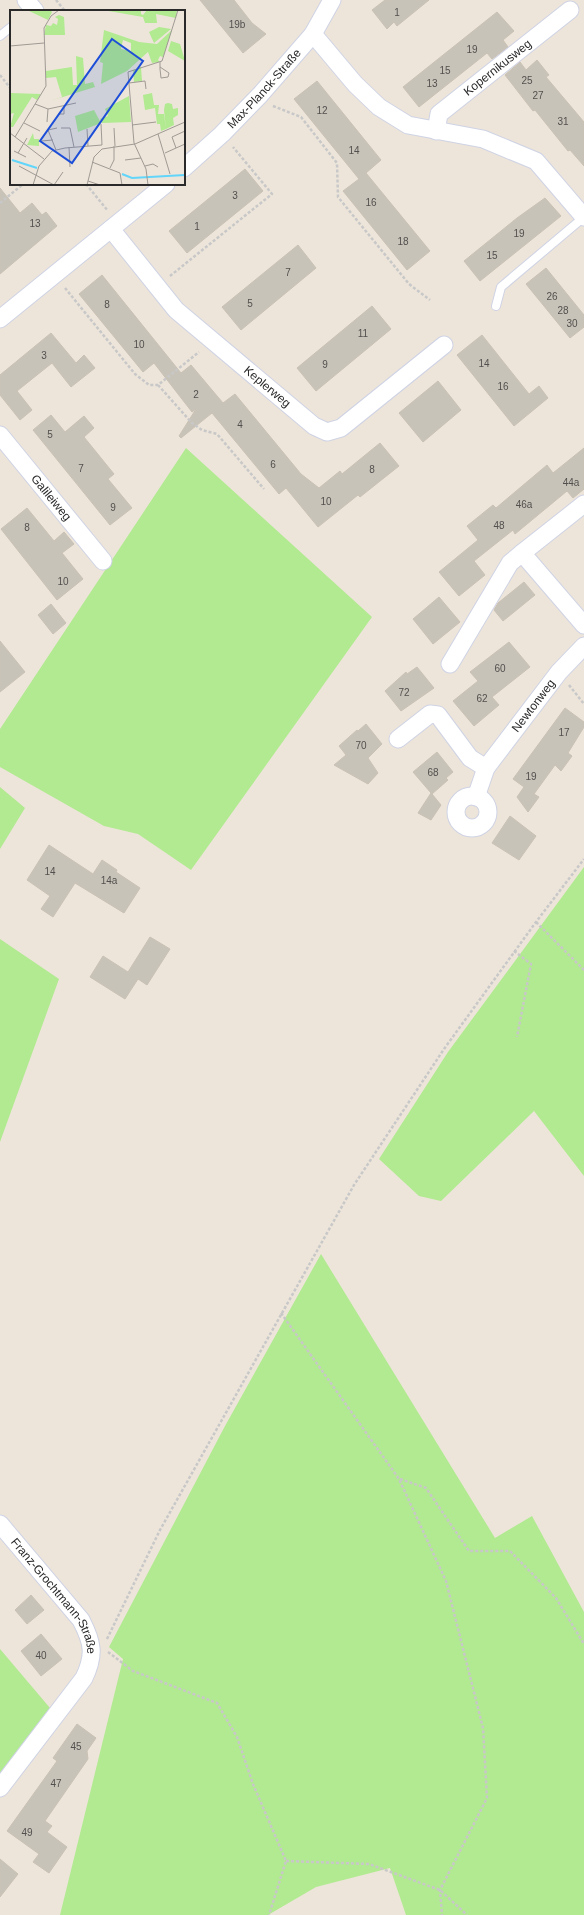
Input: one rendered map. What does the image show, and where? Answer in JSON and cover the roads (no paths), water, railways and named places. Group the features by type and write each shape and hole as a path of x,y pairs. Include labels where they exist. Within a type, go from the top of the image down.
{"street":[{"name":"Max-Planck-Straße","path":"185,167 222,134 260,95 313,34 332,0"},
{"name":"Kopernikusweg","path":"436,131 439,114 570,10"},
{"path":"313,34 355,84 379,107 408,125 483,139 536,161 584,217"},
{"path":"0,319 165,185"},
{"name":"Keplerweg","path":"115,226 157,286 176,310 314,426 327,432 341,428 444,345"},
{"name":"Galileiweg","path":"0,435 103,561"},
{"path":"450,664 510,563 584,504"},
{"path":"522,553 584,625"},
{"name":"Newtonweg","path":"476,797 486,768 559,672 584,646"},
{"path":"398,739 430,714 438,715 470,758 486,768"},
{"name":"Franz-Grochtmann-Straße","path":"0,1524 81,1620 97,1649 84,1678 0,1788"}],"lane":[{"path":"0,36 10,28"},
{"path":"496,306 501,287 584,217"}]}
